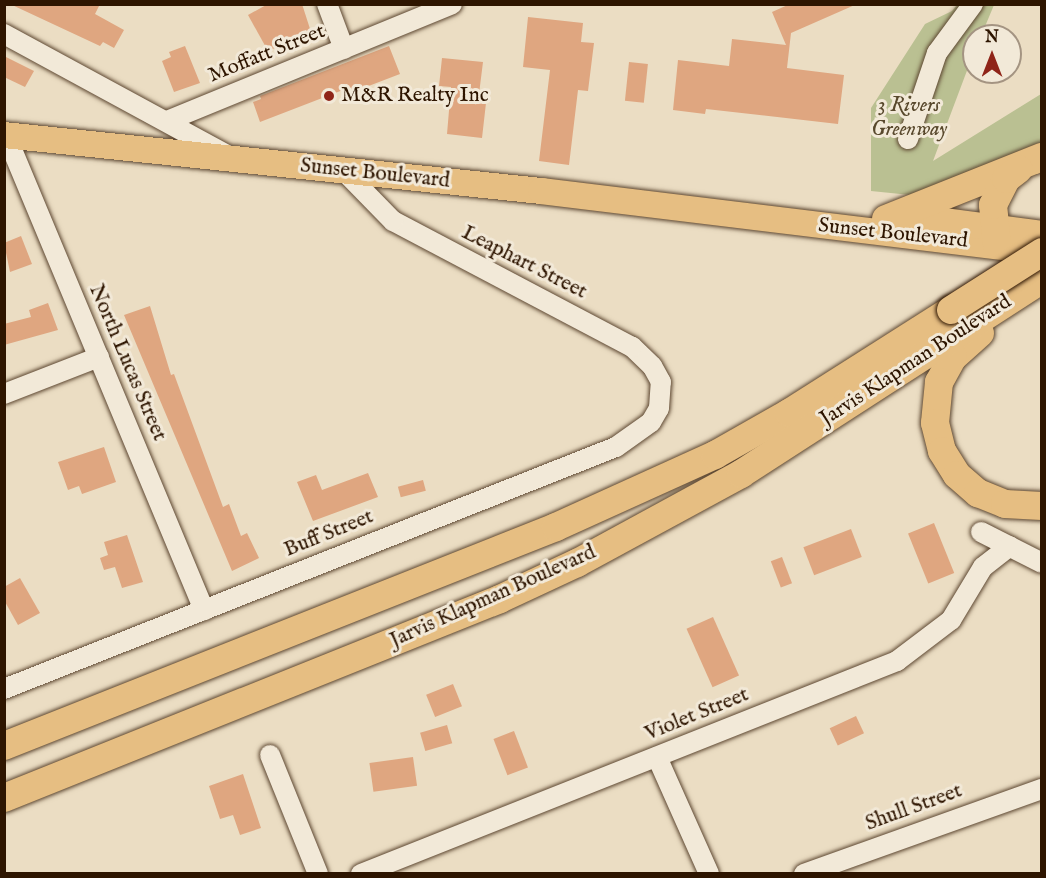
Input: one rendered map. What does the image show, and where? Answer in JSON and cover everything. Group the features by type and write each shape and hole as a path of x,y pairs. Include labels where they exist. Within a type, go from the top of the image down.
{"highway":[{"path":"886,219 1032,161"},
{"path":"996,235 993,205 999,190 1032,161"},
{"name":"Jarvis Klapman Boulevard","path":"4,746 556,527 715,455 789,413 1041,252"},
{"path":"1041,280 991,316 945,369 936,396 937,437 948,463 978,493 1005,504 1041,506"},
{"name":"Jarvis Klapman Boulevard","path":"4,798 500,599 577,563 741,474 991,316"},
{"path":"4,736 98,709"}],"main road":[{"name":"Sunset Boulevard","path":"5,135 231,158 744,217 996,235 1041,234"},
{"name":"Sunset Boulevard","path":"744,217 791,214 886,219 996,235 1041,252"}],"street":[{"path":"327,4 344,49"},
{"name":"Moffatt Street","path":"167,121 452,4"},
{"path":"908,140 937,53 973,4"},
{"path":"4,34 231,158"},
{"name":"North Lucas Street","path":"5,135 204,610"},
{"name":"Leaphart Street","path":"345,171 393,222 632,347 652,366 661,382 659,408"},
{"path":"4,394 99,357"},
{"name":"Buff Street","path":"4,689 616,447 640,433 659,408"},
{"path":"981,532 1041,563"},
{"name":"Violet Street","path":"361,873 897,661 951,620 983,567 1010,546"},
{"path":"270,755 318,873"},
{"path":"657,757 709,873"},
{"name":"Shull Street","path":"804,873 1041,789"}],"green space":[{"name":"3 Rivers Greenway","path":"957,5 994,5 986,24 962,24 962,84 933,161 1041,94 1041,147 930,197 871,191 871,108 925,24 952,11"}],"building":[{"path":"10,4 100,4 95,14 124,30 114,48 103,42 100,46"},
{"path":"268,4 302,4 311,32 268,51 248,15"},
{"path":"790,4 857,4 791,33 787,68 844,75 838,124 706,109 705,114 673,110 678,60 729,66 732,39 786,45 772,12"},
{"path":"528,17 583,23 581,42 594,43 588,91 578,90 569,165 539,161 550,70 523,67"},
{"path":"185,46 200,83 174,92 162,61 171,57 169,52"},
{"path":"389,46 400,74 345,95 343,90 260,122 253,102 261,99 260,96"},
{"path":"4,56 34,71 25,87 4,77"},
{"path":"442,58 483,62 478,102 486,103 482,138 447,134 451,87 439,86"},
{"path":"629,62 648,64 644,103 625,101"},
{"path":"21,236 32,264 10,272 4,243"},
{"path":"48,303 58,330 4,345 4,324 31,317 29,310"},
{"path":"150,306 171,375 174,374 223,507 229,504 241,536 247,533 259,558 232,571 124,315"},
{"path":"104,447 116,482 82,494 79,486 68,490 58,462"},
{"path":"368,473 378,497 313,521 297,482 316,475 322,490"},
{"path":"423,480 426,491 401,497 398,487"},
{"path":"934,523 954,573 928,584 908,533"},
{"path":"851,529 862,557 814,575 803,547"},
{"path":"127,535 143,582 122,588 115,567 104,570 100,558 108,555 104,542"},
{"path":"782,557 792,583 781,587 771,561"},
{"path":"20,578 40,613 18,625 4,600 4,587"},
{"path":"713,617 739,675 713,687 687,629"},
{"path":"453,684 462,706 435,717 426,695"},
{"path":"856,716 864,733 838,745 830,728"},
{"path":"447,725 452,743 425,751 420,733"},
{"path":"514,731 528,767 507,775 493,739"},
{"path":"413,757 417,786 373,792 369,763"},
{"path":"243,774 261,828 240,835 233,815 220,819 209,786"}],"place":[{"name":"M&R Realty Inc","path":"329,96"}]}
